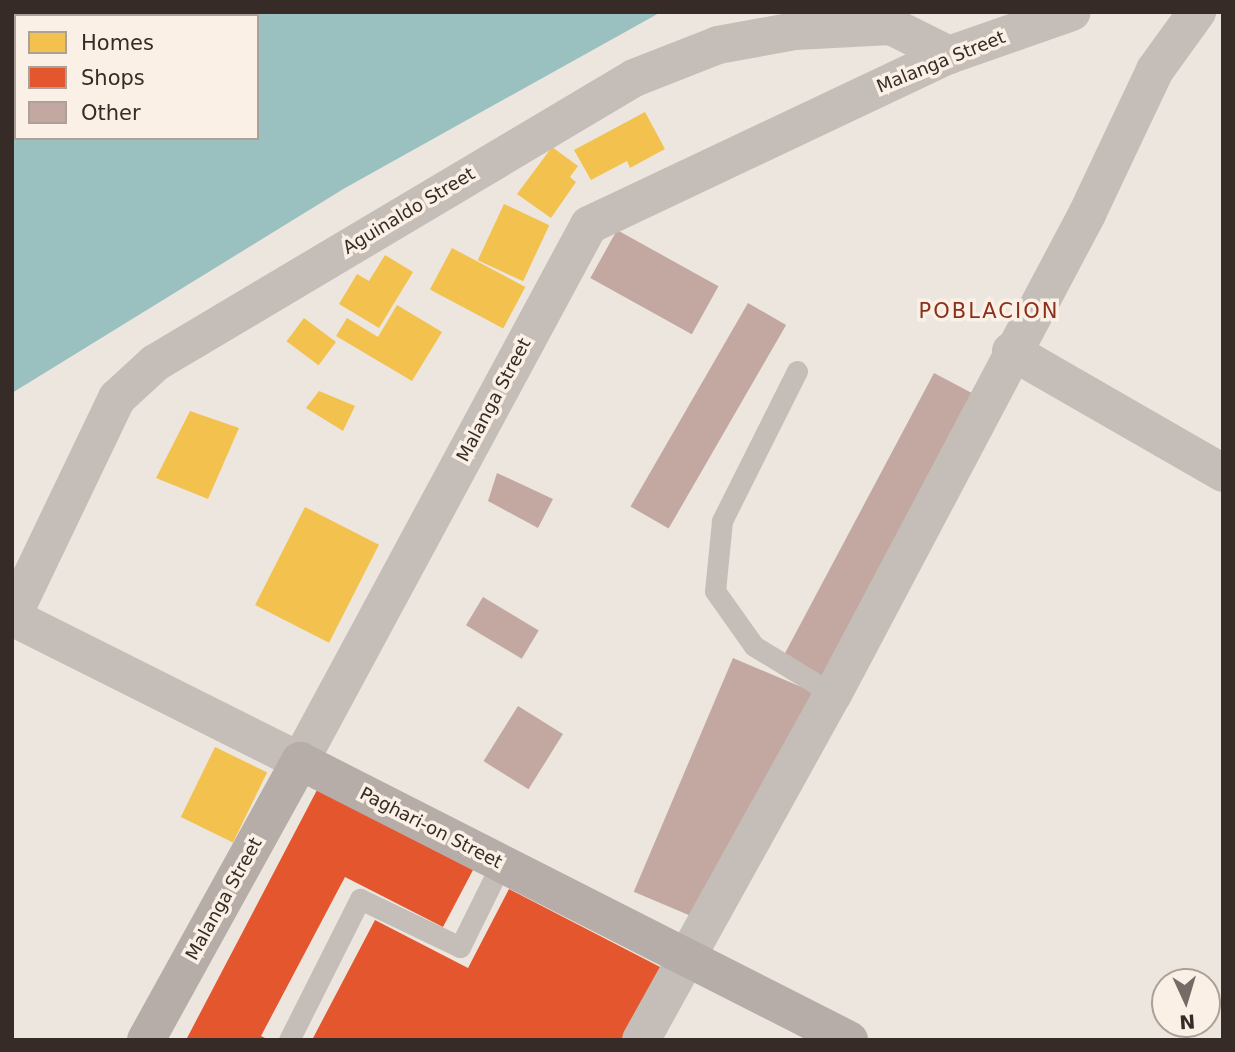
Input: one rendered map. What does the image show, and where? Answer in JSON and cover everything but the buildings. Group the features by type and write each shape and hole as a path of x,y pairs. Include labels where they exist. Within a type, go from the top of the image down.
{"street":[{"name":"Malanga Street","path":"146,1040 589,225 949,55 1072,12"},
{"path":"641,1040 684,958 833,694 1011,351 1087,214 1155,71 1197,12"},
{"name":"Aguinaldo Street","path":"12,617 117,398 166,356 634,78 658,68 718,45 757,38 891,26 949,55"},
{"path":"1011,351 1223,473"},
{"name":"Paghari-on Street","path":"12,617 849,1040"}],"lane":[{"path":"797,371 722,520 716,591 754,646 833,694"},
{"path":"289,1040 360,900 460,947 501,864"}],"water":[{"path":"12,12 661,12 345,188 12,393"}],"district":[{"name":"POBLACION","path":"989,311"}]}
